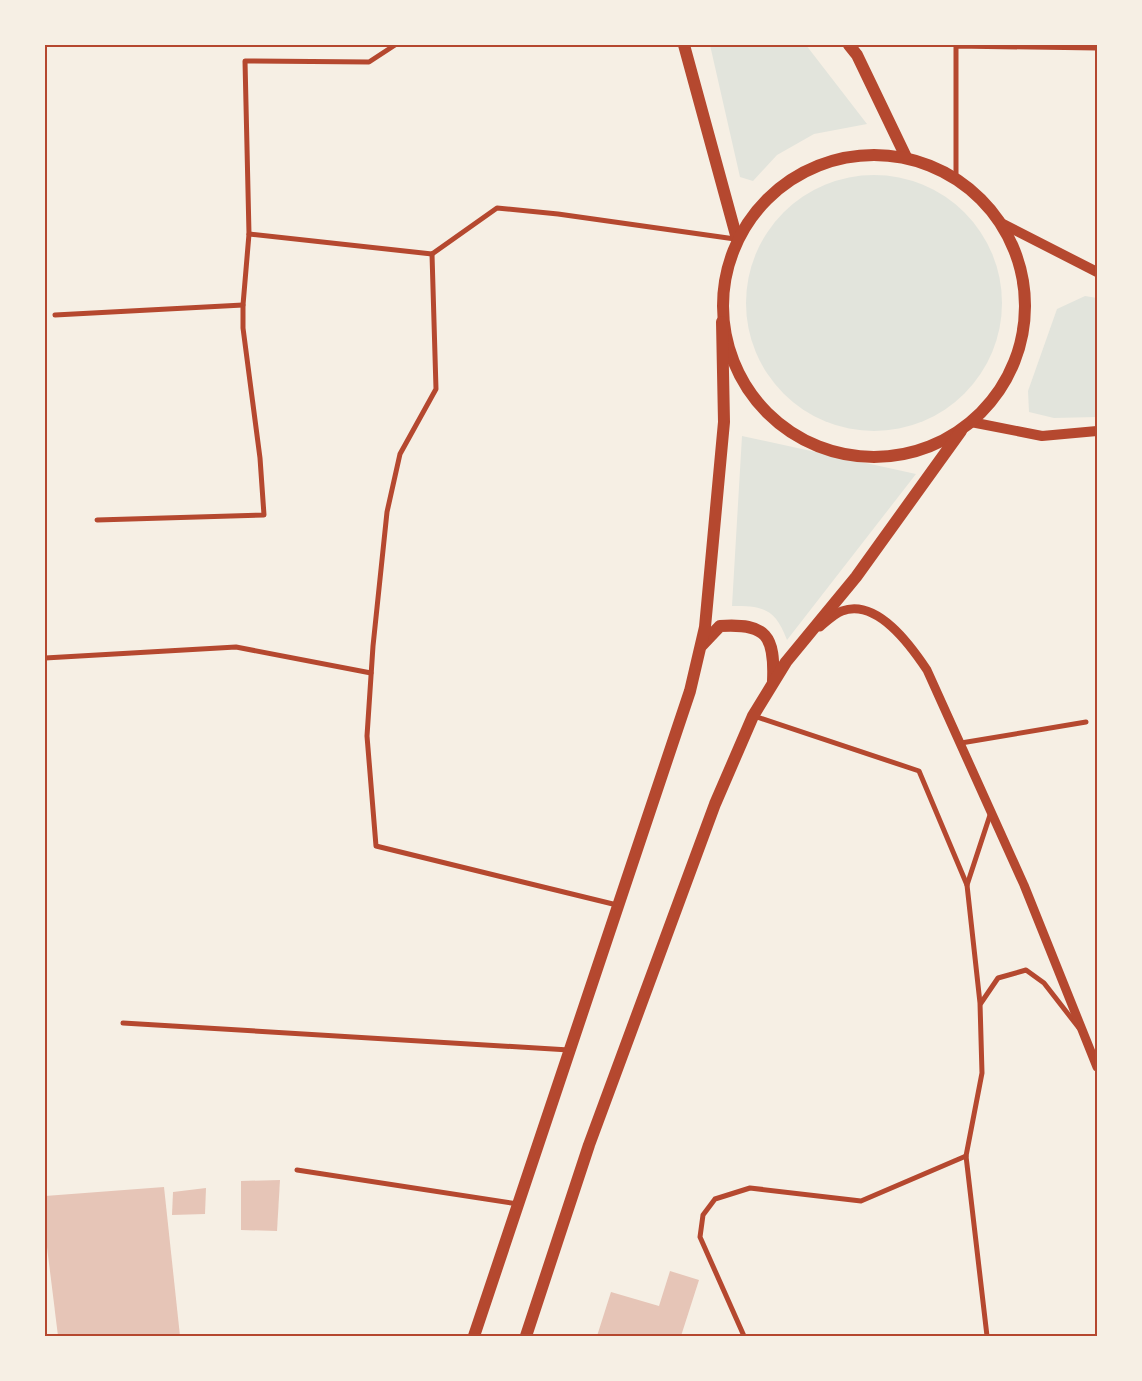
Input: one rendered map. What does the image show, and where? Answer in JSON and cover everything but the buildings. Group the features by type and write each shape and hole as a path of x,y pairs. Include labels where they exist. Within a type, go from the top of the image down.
{"main road":[{"path":"684,45 737,239"},
{"path":"849,45 857,55 906,157"},
{"path":"474,1336 620,906 690,691 705,627 724,422 723,280 737,239 760,205 790,179 826,162 865,154 906,157 932,165 956,178 982,198 1003,224 1021,266 1027,312 1017,358 995,398 966,426 856,577 786,662 753,716 715,804 592,1136 526,1336"},
{"path":"1003,224 1097,272"},
{"path":"722,322 737,373 767,415 811,444 861,458 914,453 966,426 1042,436 1097,431"},
{"path":"700,647 720,626 740,625 757,629 770,641 774,655 773,684"}],"street":[{"path":"97,520 264,515 260,458 243,328 248,234 246,61 369,62 395,45"},
{"path":"956,178 956,46 1097,48"},
{"path":"248,234 432,254 497,208 558,214 737,239"},
{"path":"432,254 436,389 400,454 387,512 371,673 367,736 376,846 620,906"},
{"path":"54,314 243,305"},
{"path":"809,634 842,611 862,609 889,623 910,644 928,670 1024,885 1097,1067"},
{"path":"45,658 236,647 371,673"},
{"path":"753,716 919,770 967,885 980,1003 982,1072 966,1156 987,1336"},
{"path":"961,743 1086,722"},
{"path":"967,885 991,811"},
{"path":"980,1003 998,978 1026,970 1044,983 1085,1036"},
{"path":"123,1023 571,1050"},
{"path":"744,1336 700,1237 703,1215 715,1199 750,1188 861,1201 966,1156"},
{"path":"297,1170 519,1204"}],"shaded area":[{"path":"710,45 806,45 867,124 814,134 777,155 753,181 740,177"},
{"path":"861,175 887,175 923,184 945,196 965,212 981,232 993,254 1000,278 1002,303 1000,328 993,352 981,374 965,394 945,410 923,422 887,431 861,431 825,422 803,410 783,394 767,374 755,352 746,316 746,290 755,254 767,232 783,212 803,196 825,184"},
{"path":"1085,296 1097,298 1097,417 1054,418 1029,412 1028,391 1057,309"},
{"path":"742,436 916,474 787,640 778,621 767,611 760,608 732,606"}]}
